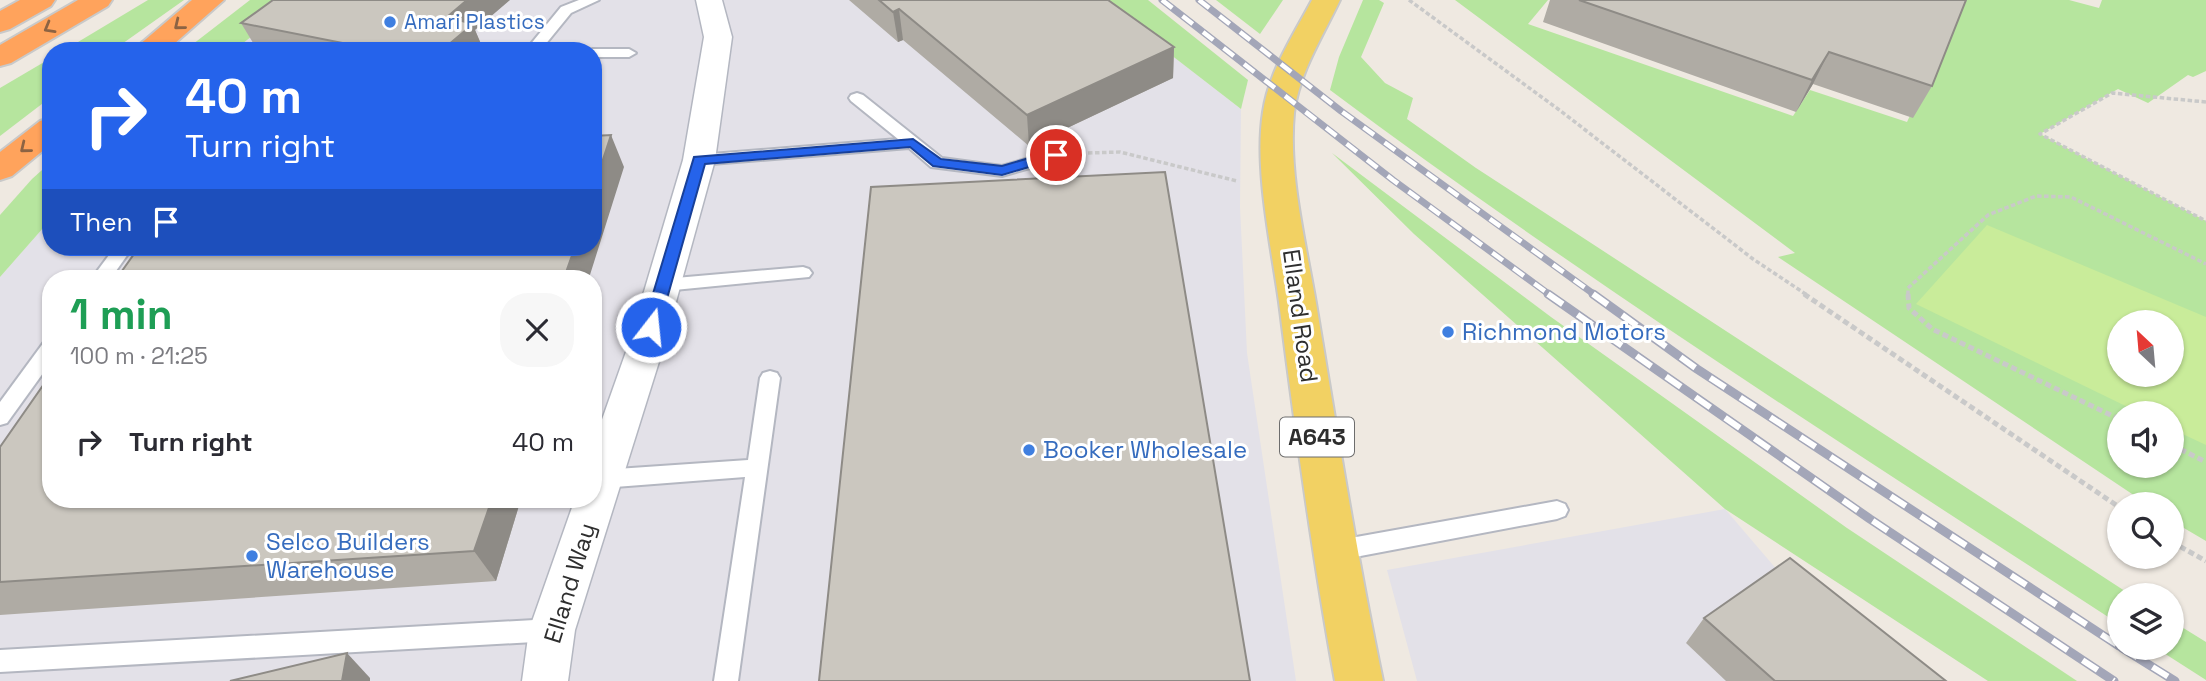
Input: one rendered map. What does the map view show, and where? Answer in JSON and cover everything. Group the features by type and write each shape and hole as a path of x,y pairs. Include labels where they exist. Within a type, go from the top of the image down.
{"highway":[{"path":"0,23 41,0"},
{"path":"0,57 98,0"},
{"path":"158,42 210,0"},
{"path":"0,169 42,135"}],"main road":[{"name":"Elland Road","path":"1326,0 1286,84 1279,110 1278,138 1281,192 1334,551 1359,681"}],"street":[{"name":"Elland Way","path":"602,479 664,285 699,160 718,37 709,0"},
{"name":"Elland Way","path":"545,681 552,630 592,508"}],"lane":[{"path":"539,42 566,10 592,0"},
{"path":"602,53 629,52"},
{"path":"857,97 937,163 1002,171 1056,155"},
{"path":"699,160 913,143"},
{"path":"664,285 803,273"},
{"path":"0,417 42,359"},
{"path":"726,681 771,378"},
{"path":"602,479 756,468"},
{"path":"1334,551 1556,510"},
{"path":"0,661 552,630"}],"path":[{"path":"1409,0 1558,109 1752,259 2107,499"},
{"path":"2206,103 2112,93 2040,134 2206,221"},
{"path":"1056,155 1120,152 1281,192"},
{"path":"2107,413 1932,329 1909,308 1908,288 1988,215 2036,196 2071,197 2206,264"},
{"path":"2184,451 2206,462"},
{"path":"2184,549 2206,561"}],"shaded area":[{"path":"298,0 1100,0 1241,109 1240,207 1247,353 1296,681 0,681 0,277 42,229 42,256 602,256 602,42 244,42"},
{"path":"1725,509 1831,633 1911,681 1417,681 1387,570"}],"green space":[{"path":"148,0 184,0 125,42 78,42"},
{"path":"250,0 298,0 244,42 196,42"},
{"path":"1100,0 1148,0 1248,80 1241,109"},
{"path":"1216,0 1283,0 1260,34"},
{"path":"1363,0 1379,0 1384,3 1361,57 1385,83 1413,98 1407,119 1476,168 2113,583 2107,583 2107,616 1621,297 1426,160 1330,90 1339,57"},
{"path":"1455,0 1548,0 1528,24 1793,116 1810,90 1907,122 1965,0 2069,0 2099,8 2102,0 2206,0 2206,71 2193,77 2188,75 2148,103 2118,89 2040,134 2206,221 2206,541 2184,528 2184,492 2129,492 2108,478 2184,478 2184,401 2107,401 2107,477 1778,257 1795,253"},
{"path":"42,63 42,104 0,136 0,88"},
{"path":"1332,153 1551,317 1847,528 2077,681 1988,681 1725,509 1414,234"},
{"path":"42,170 42,229 0,277 0,215"},
{"path":"1987,225 2206,317 2206,445 2184,435 2184,401 2115,401 1916,304"},
{"path":"2184,628 2206,642 2206,680 2175,660 2184,660"}],"building":[{"name":"Amari Plastics","path":"273,0 467,0 447,17 473,24 452,42 337,42 241,23"},
{"path":"879,0 1108,0 1174,47 1027,115 899,9 893,12"},
{"path":"1579,0 1966,0 1932,86 1829,52 1812,80"},
{"path":"611,135 602,162 602,136"},
{"name":"Booker Wholesale","path":"1165,172 1250,681 819,681 871,187"},
{"path":"133,256 572,256 567,270 123,270"},
{"path":"42,387 42,508 489,508 474,551 0,582 0,447"},
{"path":"1790,558 1946,681 1775,681 1704,618"},
{"path":"347,653 342,681 230,681"}],"railway":[{"path":"1162,0 1393,180 1550,295"},
{"path":"1199,0 1341,111 1595,295"},
{"path":"1548,294 1870,519 2114,681"},
{"path":"1593,294 1697,369 2107,638"},
{"path":"2141,660 2175,681"}],"place":[{"name":"Amari Plastics","path":"390,22"},
{"name":"Richmond Motors","path":"1448,332"},
{"name":"Booker Wholesale","path":"1029,450"},
{"name":"Selco Builders Warehouse","path":"252,556"}],"route":[{"path":"651,327 699,160 913,143 937,163 1002,171 1056,155"}]}
